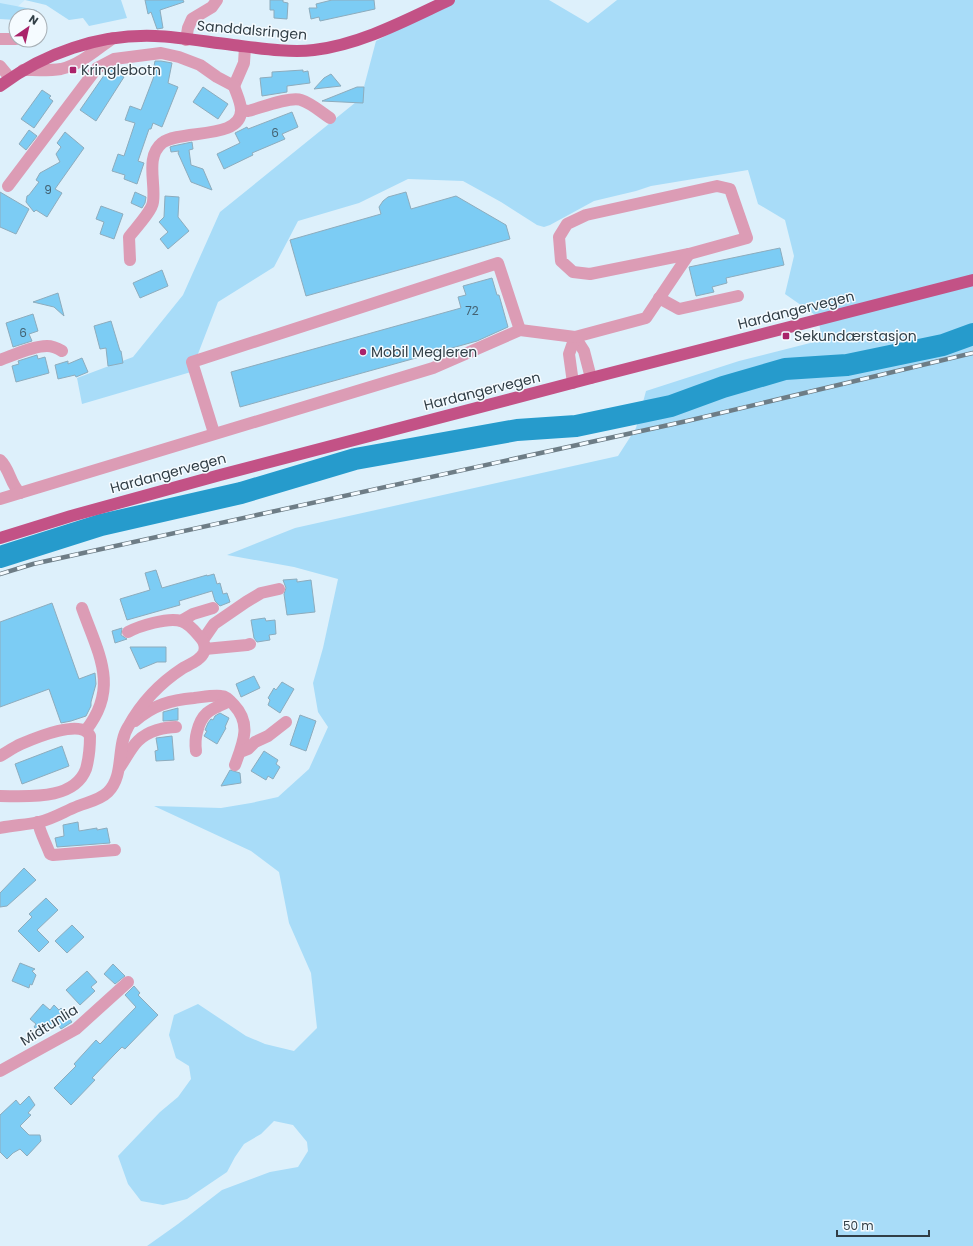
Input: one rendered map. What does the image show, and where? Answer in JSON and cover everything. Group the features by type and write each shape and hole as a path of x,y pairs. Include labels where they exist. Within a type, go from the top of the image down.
{"main road":[{"name":"Sanddalsringen","path":"0,86 23,70 39,62 72,48 94,41 113,38 150,36 272,50 313,50 370,35 449,0"},
{"name":"Hardangervegen","path":"0,538 71,516 212,477 973,280"}],"street":[{"name":"Sanddalsringen","path":"186,40 188,28 192,19 212,6 217,0"},
{"path":"130,260 129,237 153,203 153,161 156,151 162,144 170,139 195,134 218,132 233,125 239,119 241,110 234,86 244,63 245,47"},
{"path":"8,186 97,68 114,59 161,53 179,57 200,65 217,77 234,86"},
{"path":"0,66 10,78"},
{"path":"241,110 248,111 289,99 297,99 306,102 330,118"},
{"path":"0,499 214,433 433,368 520,330 575,337 646,318 689,254 747,238 730,189 717,186 586,216 567,224 559,237 560,261 573,272 590,274 689,254"},
{"path":"214,433 192,362 498,263 520,330"},
{"path":"659,298 679,309 738,296"},
{"path":"575,337 584,351 591,378"},
{"path":"573,384 569,354 575,337"},
{"path":"0,360 37,347 47,346 62,350"},
{"path":"0,460 8,469 15,489 20,493"},
{"path":"0,828 50,819 77,806 100,798 107,793 112,788 116,780 122,737 138,710 157,688 181,670 201,658 206,637 214,624 261,593 279,589"},
{"path":"82,608 103,668 104,678 101,703 92,722 86,730"},
{"path":"128,632 163,621 181,621 193,614 213,608"},
{"path":"181,621 191,627 204,644"},
{"path":"204,644 250,644"},
{"path":"126,728 162,703 175,699 222,696 230,701 242,716 245,725 245,734 235,765"},
{"path":"196,751 194,742 199,722 210,710 230,701"},
{"path":"241,750 243,751 248,749 255,742 268,736 286,722"},
{"path":"118,770 134,746 144,735 168,727 176,728"},
{"path":"0,756 21,744 54,732 78,728 86,730 90,736 89,758 85,770 76,784 62,791 44,796 0,796"},
{"path":"38,822 40,831 50,854 115,850"},
{"name":"Midtunlia","path":"0,1071 76,1028 128,982"}],"shaded area":[{"path":"0,0 25,0 16,8 0,10"},
{"path":"25,0 121,0 127,18 89,26 83,18 69,20 46,5"},
{"path":"453,0 549,0 588,23 617,0 973,0 973,1246 147,1246 222,1190 270,1172 298,1167 308,1151 307,1142 293,1125 274,1121 261,1134 244,1144 227,1172 187,1199 163,1205 141,1201 128,1184 118,1156 160,1112 178,1097 191,1079 189,1066 176,1058 169,1035 174,1015 198,1004 246,1036 265,1044 294,1051 317,1028 311,973 289,923 279,872 251,851 154,806 221,808 278,797 309,769 328,727 318,712 313,683 323,648 338,579 294,567 227,555 295,528 618,456 636,428 646,391 739,361 822,340 818,317 785,294 794,256 785,220 758,204 748,170 651,186 594,201 544,227 537,225 501,202 463,181 408,179 359,203 298,221 274,267 218,302 191,372 82,404 77,378 133,357 183,295 220,212 361,98 376,41"},
{"path":"0,3 26,8 8,8 8,20 0,19"}],"building":[{"path":"145,0 183,0 184,2 160,10 163,28 157,29 151,12 148,14"},
{"path":"270,0 283,0 283,2 288,3 287,19 274,18 274,10 270,10"},
{"path":"332,0 374,0 375,9 320,21 319,17 311,19 309,8 317,8 316,4"},
{"path":"155,61 172,63 168,83 178,87 162,127 153,123 151,129 149,129 138,161 144,163 137,184 124,179 125,175 112,171 118,154 124,156 135,123 125,120 130,106 141,110 156,71 153,71"},
{"path":"112,69 124,77 96,121 80,110 107,71"},
{"path":"303,70 303,72 308,71 310,83 287,86 287,92 262,96 260,78 272,77 272,72"},
{"path":"331,74 341,86 314,89 324,78"},
{"path":"203,87 228,104 218,119 193,102"},
{"path":"357,87 364,87 363,103 322,101"},
{"path":"42,90 51,96 49,98 53,101 34,128 21,119"},
{"path":"292,112 298,127 282,134 285,139 252,153 253,155 224,169 217,154 240,143 235,133 247,127 248,129"},
{"path":"29,130 37,136 26,150 19,144"},
{"path":"65,132 84,148 55,189 62,193 47,217 36,210 34,212 26,202 27,196 39,182 36,180 40,173 60,162 56,154 61,147 57,143"},
{"path":"192,142 193,149 189,150 191,165 203,169 212,190 191,182 178,153 179,151 171,152 170,147"},
{"path":"0,192 29,209 16,234 0,227"},
{"path":"135,192 146,197 142,208 131,203"},
{"path":"406,192 411,209 456,196 506,225 510,239 306,296 290,240 381,214 379,207 383,201 388,197"},
{"path":"165,196 179,197 178,217 189,231 168,249 160,239 168,232 159,222 164,217"},
{"path":"101,206 123,214 114,239 100,234 104,222 96,219"},
{"path":"780,248 784,265 726,278 727,283 712,287 714,292 696,296 689,267"},
{"path":"162,270 168,286 140,298 133,283"},
{"path":"492,278 497,295 499,295 508,327 477,341 240,407 231,372 461,308 458,297 466,295 463,286"},
{"path":"58,293 64,316 54,307 33,302"},
{"path":"33,314 38,331 29,334 32,341 13,347 6,323"},
{"path":"111,321 121,351 123,363 108,366 106,348 100,349 94,326"},
{"path":"37,355 38,359 45,357 49,373 16,382 12,366 19,364 18,361"},
{"path":"82,358 88,372 76,377 75,375 58,379 55,365 68,361 68,364"},
{"path":"156,570 162,588 214,574 217,584 220,583 223,594 227,593 230,602 220,606 215,601 212,591 179,601 180,605 127,620 120,599 150,590 145,573"},
{"path":"297,579 297,582 311,580 315,612 287,615 284,594 286,588 283,580"},
{"path":"52,603 79,679 95,673 96,684 91,706 86,716 61,723 49,689 0,707 0,622"},
{"path":"265,618 266,621 275,620 276,634 269,635 270,640 257,642 254,638 251,620"},
{"path":"122,628 121,635 127,639 115,643 112,631"},
{"path":"130,647 166,647 166,662 157,662 140,669"},
{"path":"254,676 260,688 241,697 236,684"},
{"path":"282,682 294,689 280,713 268,705 270,700 268,698 274,688 276,690"},
{"path":"178,708 178,720 163,721 163,712"},
{"path":"220,713 229,718 225,727 226,728 217,744 204,736 207,731 205,730 208,723"},
{"path":"300,715 316,721 306,751 290,745"},
{"path":"172,736 174,760 156,761 155,751 158,750 156,738"},
{"path":"62,746 69,766 22,784 15,764"},
{"path":"264,751 278,760 276,764 280,767 273,779 268,776 266,780 251,771"},
{"path":"230,770 240,773 241,783 221,786"},
{"path":"78,822 79,831 107,828 110,843 57,847 55,838 64,836 63,825"},
{"path":"24,868 36,880 7,906 0,907 0,893"},
{"path":"46,898 58,910 37,930 49,942 39,952 18,931 32,917 29,914"},
{"path":"72,925 84,937 67,953 55,941"},
{"path":"20,963 35,969 32,971 36,975 32,985 30,984 29,988 12,981"},
{"path":"113,964 125,976 115,984 104,974"},
{"path":"87,971 97,982 91,987 95,991 80,1005 66,990"},
{"path":"134,986 140,993 138,995 158,1015 125,1049 122,1047 114,1055 92,1078 95,1080 71,1105 54,1088 76,1066 74,1064 96,1040 100,1044 136,1007 125,995"},
{"path":"43,1004 50,1010 54,1005 59,1010 61,1008 72,1022 61,1029 55,1020 41,1033 34,1027 36,1024 30,1019"},
{"path":"29,1096 35,1105 28,1113 31,1115 20,1126 29,1135 40,1135 41,1141 27,1156 20,1149 7,1159 0,1152 0,1115 16,1100 20,1105"}],"waterway":[{"path":"0,557 101,525 241,493 355,459 517,430 576,426 671,406 723,387 785,369 847,365 943,345 973,334"}],"railway":[{"path":"0,574 33,564 687,421 973,353"}],"place":[{"name":"Kringlebotn","path":"73,70"},
{"name":"Sekundærstasjon","path":"786,336"},
{"name":"Mobil Megleren","path":"363,352"}]}
